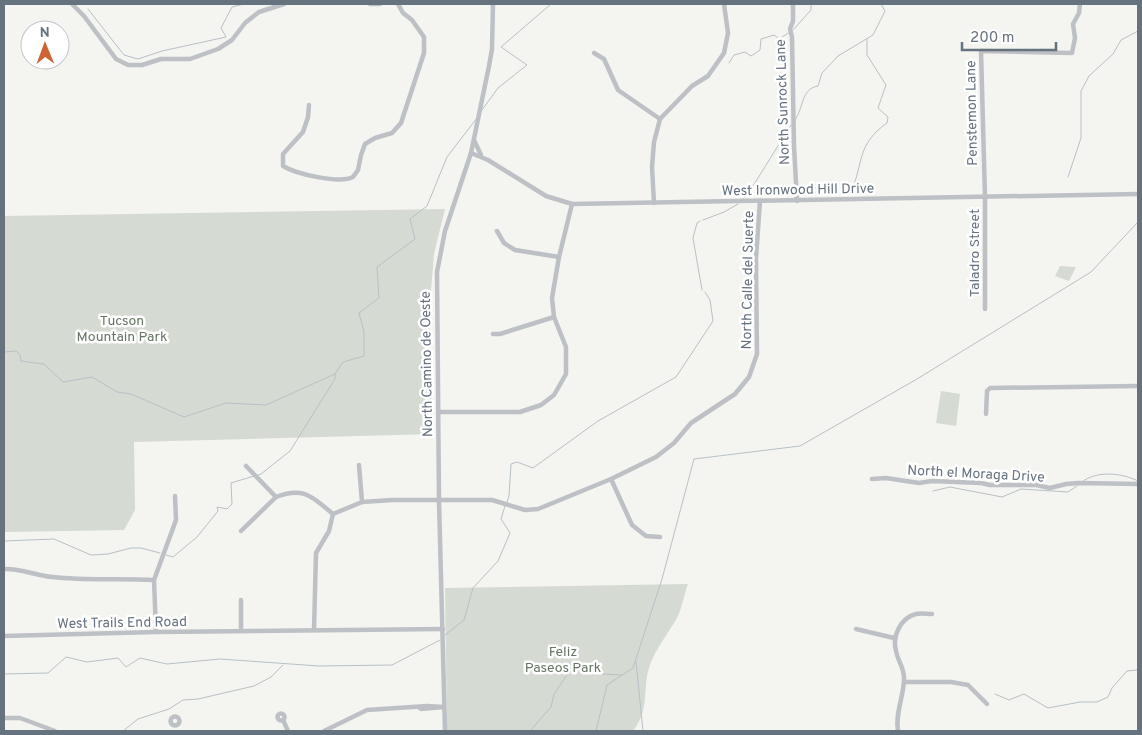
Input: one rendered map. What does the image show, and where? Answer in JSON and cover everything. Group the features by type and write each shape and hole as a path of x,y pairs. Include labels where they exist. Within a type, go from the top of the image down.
{"street":[{"path":"72,4 84,16 116,59 134,65 142,65 161,60 190,59 218,49 232,40 246,23 259,12 284,4"},
{"path":"370,4 380,4"},
{"path":"309,105 306,126 300,138 284,154 283,166 314,176 346,180 356,175 361,154 366,144 375,138 392,133 401,123 424,52 424,37 412,20 403,13 398,4"},
{"name":"North Camino de Oeste","path":"445,731 439,501 437,272 445,231 471,153 492,49 493,4"},
{"path":"654,203 652,166 654,142 660,119 692,86 708,76 724,53 728,33 724,4"},
{"name":"North Sunrock Lane","path":"793,4 793,21 790,29 792,37 797,201"},
{"name":"Penstemon Lane","path":"985,197 981,51 1072,53 1075,38 1073,24 1079,13 1080,4"},
{"path":"594,53 604,59 618,90 660,119"},
{"path":"474,138 479,153 484,158"},
{"name":"West Ironwood Hill Drive","path":"471,153 484,158 546,196 572,204 1138,194"},
{"name":"Taladro Street","path":"985,197 985,308"},
{"name":"North Calle del Suerte","path":"333,514 362,502 492,500 525,510 538,509 610,479 656,457 674,443 691,423 735,394 749,377 757,354 756,258 760,201"},
{"path":"438,412 520,412 541,405 554,395 566,374 566,347 554,318 552,298 559,257 572,204"},
{"path":"497,231 504,243 515,250 559,257"},
{"path":"493,334 500,334 554,318"},
{"path":"986,414 987,391 990,388 1138,386"},
{"path":"246,466 276,497"},
{"path":"359,466 362,502"},
{"name":"North el Moraga Drive","path":"872,479 886,478 918,483 932,481 990,485 1036,485 1050,488 1079,483 1138,484"},
{"path":"610,479 632,525 646,536 660,537"},
{"path":"241,531 276,497 289,492 310,495 333,514 329,531 316,553 314,630"},
{"path":"156,632 154,580 176,520 175,496"},
{"path":"4,569 16,568 59,578 154,580"},
{"path":"241,600 241,631"},
{"path":"898,731 896,724 904,682 903,668 896,652 894,638 903,621 915,614 932,614"},
{"name":"West Trails End Road","path":"4,636 156,632 443,629"},
{"path":"856,629 894,638"},
{"path":"904,682 952,682 968,685 987,704"},
{"path":"324,731 334,729 366,710 439,705 444,707"},
{"path":"4,718 20,718 55,731"},
{"path":"283,720 288,731"},
{"path":"170,731 173,725"}],"green space":[{"name":"Tucson Mountain Park","path":"445,209 434,254 429,315 433,434 134,442 135,510 124,530 4,532 4,216"},
{"path":"1060,266 1076,267 1069,281 1055,276"},
{"path":"941,391 960,394 956,426 936,423"},
{"name":"Feliz Paseos Park","path":"688,584 677,618 659,646 649,668 643,711 633,731 447,731 445,588"}],"waterway":[{"path":"88,9 124,55 138,59 162,51 226,37 221,28 232,7 244,4"},
{"path":"482,110 498,88 527,65 501,47 551,4"},
{"path":"793,30 811,10 811,4"},
{"path":"795,120 808,91 818,86 822,73 838,56 873,35 885,11 881,4"},
{"path":"1068,177 1081,138 1081,91 1089,76 1113,54 1121,40 1138,31"},
{"path":"729,63 734,55 745,52 751,56 760,50 761,39 774,35 779,39 790,32"},
{"path":"851,192 865,147 877,131 887,123 888,117 878,108 886,85 867,55 867,39"},
{"path":"258,475 290,451 335,379 335,374 343,362 364,356 364,332 359,313 379,298 377,267 415,239 410,219 427,206 447,157 477,118"},
{"path":"743,199 791,125"},
{"path":"703,220 738,204"},
{"path":"700,221 697,223 693,238 702,290"},
{"path":"596,731 607,685 633,668 662,579 694,459 800,446 917,379 1091,272 1138,222"},
{"path":"507,502 511,464 517,462 533,468 598,421 676,377 713,321 710,300 705,292"},
{"path":"4,352 16,351 20,355 21,361 44,364 63,382 92,377 117,392 131,394 184,417 226,403 266,405 335,374"},
{"path":"1082,482 1102,474 1125,476 1138,481"},
{"path":"166,555 173,557 197,537 218,511 217,507 227,509 232,504 231,483 254,476"},
{"path":"933,491 950,487 1002,497 1021,489 1068,492 1077,486"},
{"path":"445,635 464,620 473,588 498,561 510,533 501,519 505,506"},
{"path":"4,541 54,539 91,555 108,554 131,548 141,548 160,553"},
{"path":"4,674 48,673 66,657 87,662 118,658 126,667 140,658 167,664 220,659 319,666 392,665 440,640"},
{"path":"636,662 643,731"},
{"path":"123,731 138,719 169,709 183,700 198,699 254,686 271,677 283,665"},
{"path":"530,731 551,707 554,694 569,672 585,667 603,674 621,675"},
{"path":"995,694 1009,700 1024,694 1048,708 1080,702 1097,702 1108,697 1112,688 1127,671 1138,670"}]}
